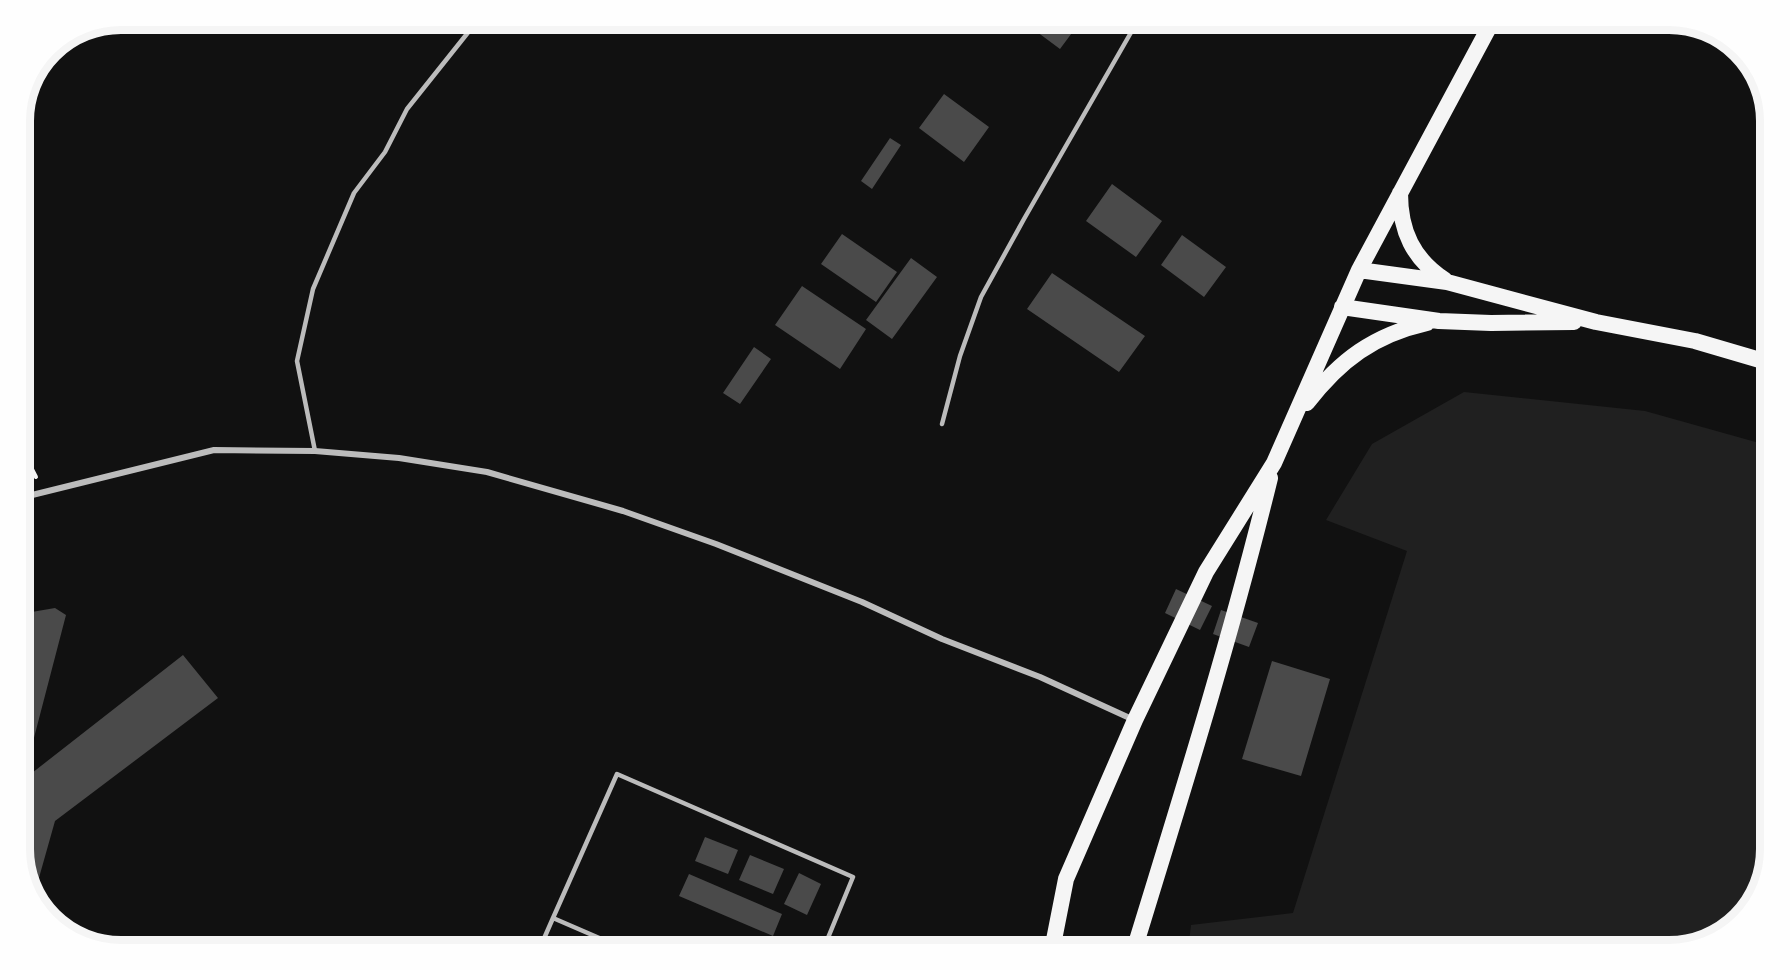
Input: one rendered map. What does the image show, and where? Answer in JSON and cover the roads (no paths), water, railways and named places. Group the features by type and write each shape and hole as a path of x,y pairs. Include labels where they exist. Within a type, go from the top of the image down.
{"highway":[{"path":"1054,940 1066,879 1135,720 1206,572 1274,463 1359,270 1487,30"},
{"path":"1400,192 1403,228 1410,244 1432,272 1447,282"},
{"path":"1359,270 1447,282 1596,322 1695,340 1760,360"},
{"path":"1342,307 1439,321 1596,322"},
{"path":"1291,426 1326,379 1349,357 1377,340 1407,328 1439,321"},
{"path":"1137,940 1240,595 1274,463"}],"street":[{"path":"30,495 214,450 315,451 399,458 487,472 623,510 716,544 852,598 942,639 1040,677 1135,720"}],"lane":[{"path":"315,451 297,361 314,289 354,193 385,152 407,109 470,30"},
{"path":"942,424 960,356 981,297 1023,219 1132,30"},
{"path":"544,940 617,774 853,877 827,940"},
{"path":"553,918 602,940"}]}
